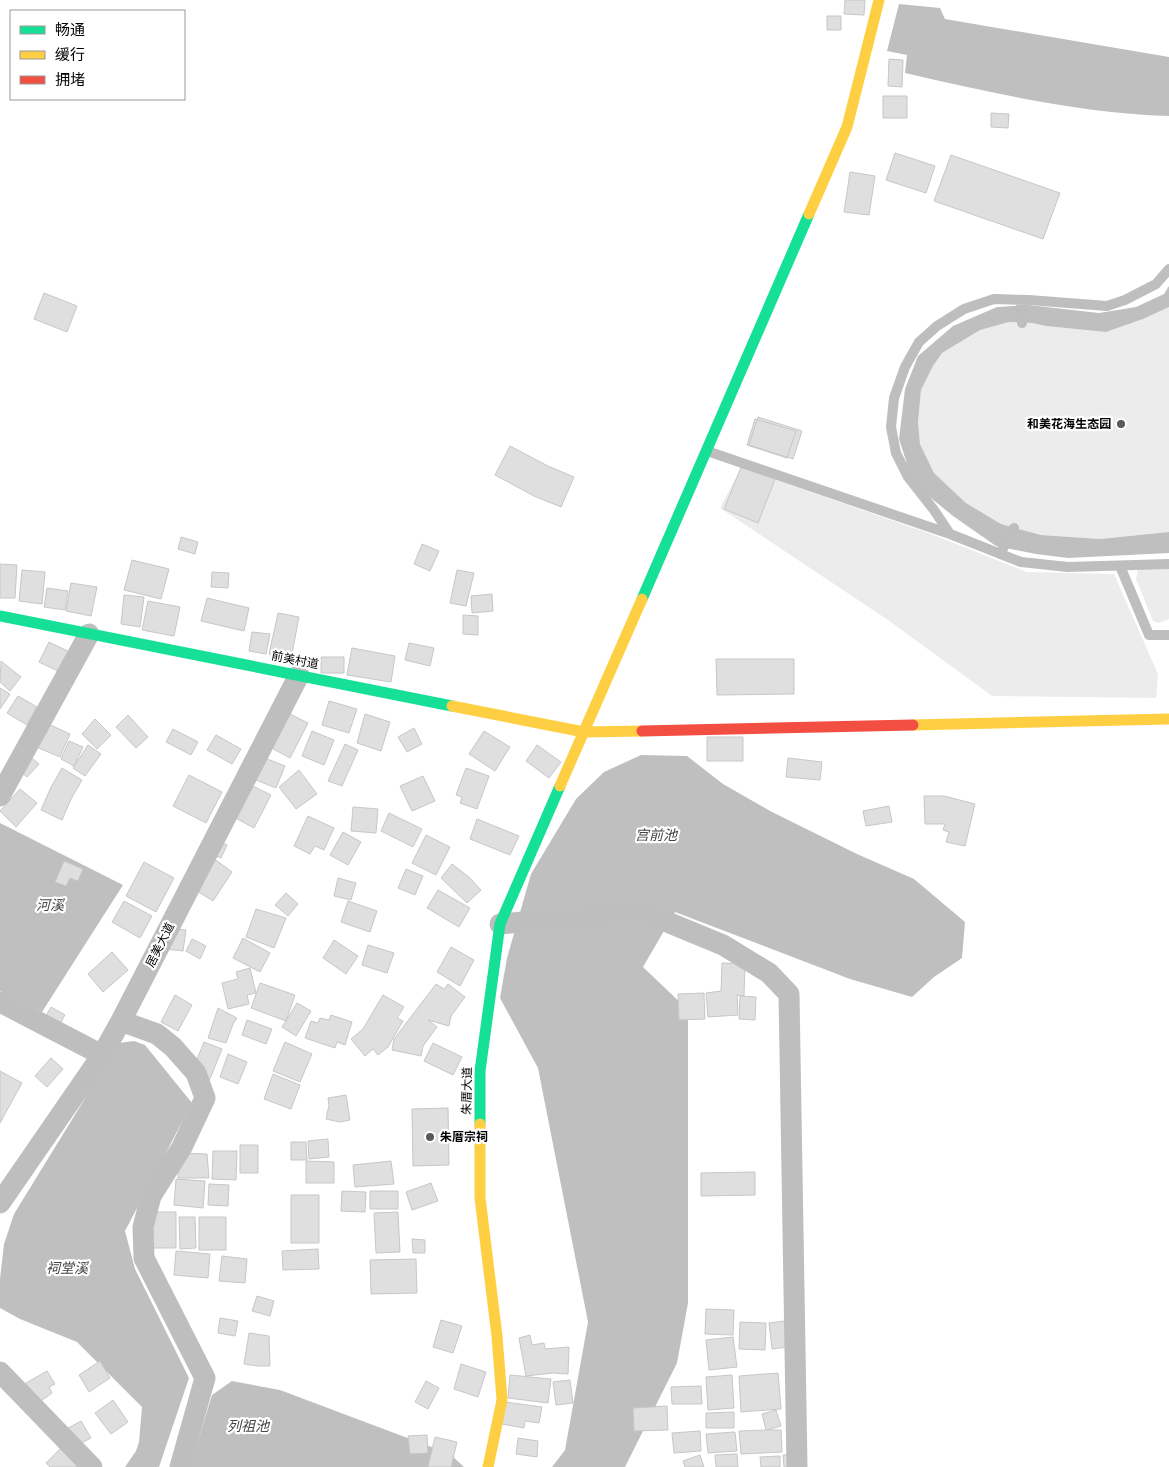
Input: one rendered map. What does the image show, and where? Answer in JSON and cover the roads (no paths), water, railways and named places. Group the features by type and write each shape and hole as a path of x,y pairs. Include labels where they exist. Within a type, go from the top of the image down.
{"street":[{"name":"朱厝大道","path":"488,1467 502,1400 497,1336 480,1198 480,1071 500,924 846,127 879,0"},
{"name":"前美村道","path":"0,616 584,732 1169,719"},
{"path":"0,796 90,634"},
{"name":"居美大道","path":"0,1203 102,1055 299,675"},
{"path":"500,924 643,912 723,945 769,973 789,994 797,1467"},
{"path":"0,1002 102,1055"},
{"path":"121,1021 157,1034 173,1047 196,1073 205,1098 182,1147 151,1196 143,1226 144,1258 205,1378 180,1467"},
{"path":"0,1372 92,1467"}],"lane":[{"path":"950,534 908,477 896,453 891,426 894,398 905,367 919,342 937,326 964,309 994,299 1107,306 1125,300 1156,284 1169,269"},
{"path":"1021,300 1022,322"},
{"path":"706,450 950,534 1021,562 1068,567 1169,564"},
{"path":"1000,554 1014,528"},
{"path":"1120,566 1149,634 1169,635"}],"water":[{"path":"899,4 940,8 945,19 1169,57 1169,116 1102,111 1036,101 905,73 907,55 887,51"},
{"path":"1169,286 1169,307 1143,319 1106,332 1009,322 980,330 942,353 933,366 921,390 918,422 920,444 934,473 966,503 1001,524 1041,535 1100,539 1169,532 1169,553 1068,558 996,546 953,516 926,494 909,470 899,439 905,389 918,356 953,326 997,307 1028,305 1099,313 1136,307 1164,294"},
{"name":"宫前池","path":"641,755 687,756 723,784 772,812 857,854 914,879 965,922 962,958 934,977 912,997 850,979 675,912 643,967 688,1010 688,1303 677,1363 625,1467 552,1467 565,1450 588,1322 538,1068 500,998 507,958 531,874 576,799 604,772"},
{"name":"河溪","path":"0,823 123,885 42,1012 0,991"},
{"name":"祠堂溪","path":"134,1041 145,1045 192,1103 125,1231 135,1269 189,1378 159,1467 125,1467 136,1451 139,1442 142,1407 77,1342 20,1319 0,1308 0,1279 4,1244 14,1214 119,1043"},
{"name":"列祖池","path":"232,1381 280,1390 450,1454 464,1467 190,1467 212,1395"}],"place":[{"name":"和美花海生态园","path":"1121,424"},
{"name":"朱厝宗祠","path":"430,1137"}]}
